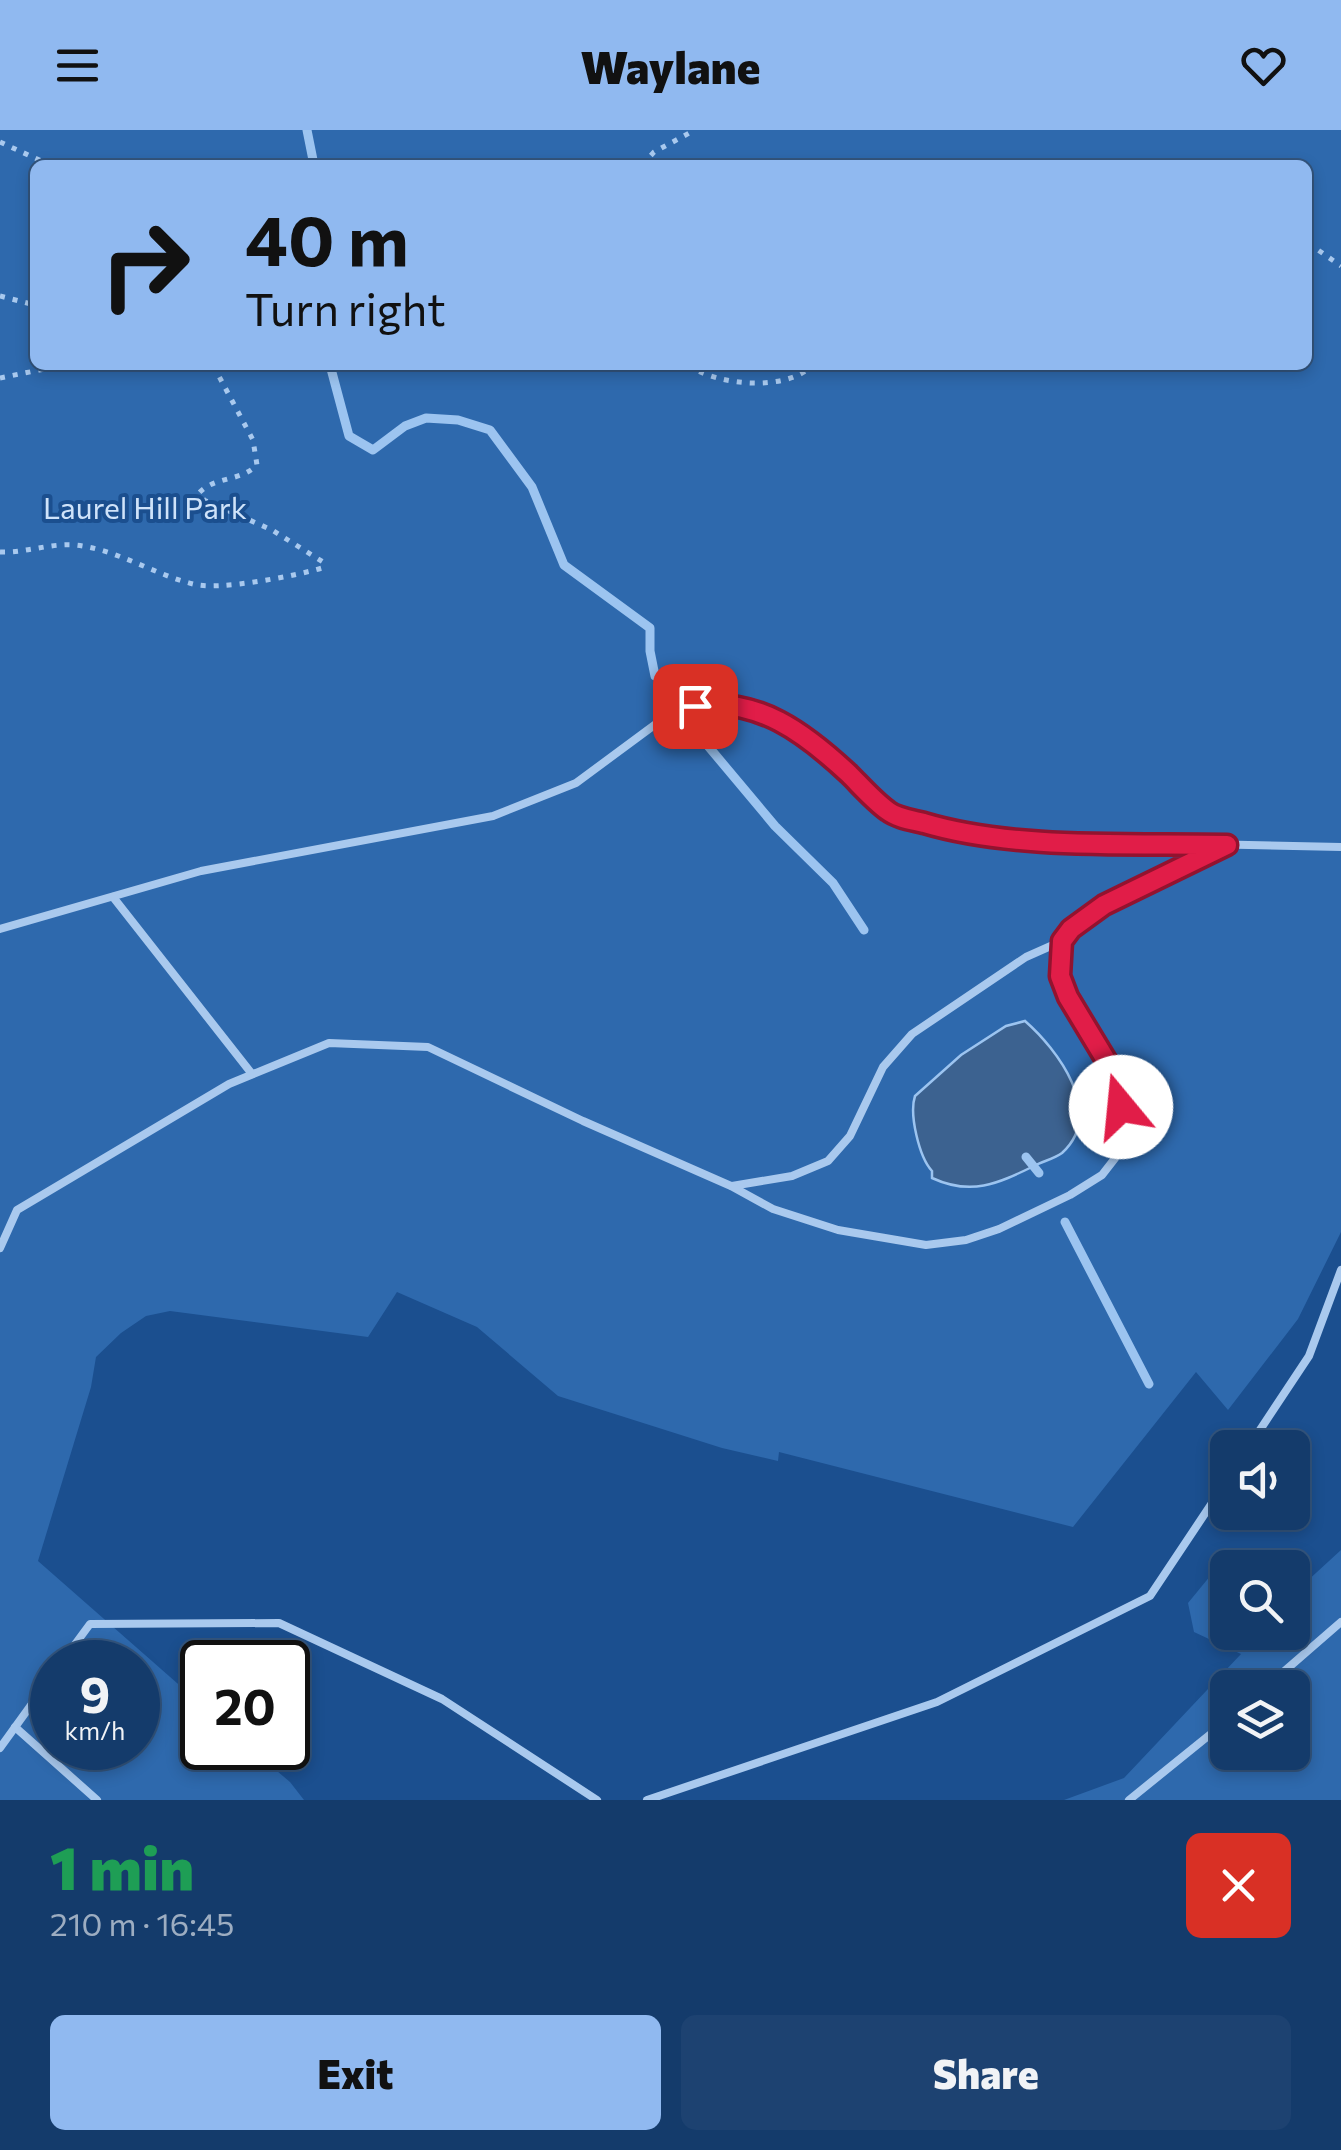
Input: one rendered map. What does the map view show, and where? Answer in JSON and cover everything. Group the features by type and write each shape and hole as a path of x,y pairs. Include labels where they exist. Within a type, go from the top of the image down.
{"lane":[{"path":"0,929 201,871 493,816 576,783 668,715 719,703 761,712 823,750 890,813 956,833 1062,841 1341,847"},
{"path":"731,1186 792,1176 828,1161 850,1136 883,1067 912,1034 1026,957 1062,941 1071,929 1104,905 1227,845"},
{"path":"113,897 252,1074"},
{"path":"0,1248 18,1210 229,1084 329,1044 428,1046 773,1209 838,1230 926,1245 966,1240 999,1229 1070,1194 1102,1174 1116,1156 1122,1134 1121,1107 1112,1070 1068,997 1060,976 1062,941"},
{"path":"1260,1430 1309,1356 1341,1270"},
{"path":"647,1800 938,1702 1150,1596 1210,1506"},
{"path":"1286,1670 1341,1622"},
{"path":"78,1640 90,1624 279,1623 442,1699 596,1800"},
{"path":"0,1748 30,1706"},
{"path":"15,1727 97,1800"},
{"path":"1129,1800 1210,1735"}],"path":[{"path":"647,160 694,130"},
{"path":"0,142 39,160"},
{"path":"1312,246 1341,266"},
{"path":"0,296 30,304"},
{"path":"0,378 39,370"},
{"path":"0,552 47,544 79,546 136,560 196,586 283,579 322,568 323,562 272,530 204,500 200,493 209,484 248,475 256,466 253,440 215,370"},
{"path":"699,370 712,376 766,384 802,376 809,370"}],"green space":[{"name":"Laurel Hill Park","path":"0,130 1341,130 1341,1232 1298,1319 1228,1410 1196,1372 1073,1527 779,1452 778,1461 722,1448 558,1396 477,1327 397,1292 368,1337 170,1311 146,1316 96,1357 91,1387 38,1561 128,1640 30,1640 30,1770 160,1770 160,1668 180,1686 180,1770 276,1770 304,1800 0,1800"},
{"path":"1341,1550 1341,1800 1064,1800 1124,1778 1210,1687 1210,1770 1310,1770 1310,1670 1226,1670 1241,1654 1232,1650 1310,1650 1310,1578"},
{"path":"1210,1576 1210,1639 1194,1632 1188,1603"}],"shaded area":[{"path":"1025,1021 1050,1048 1072,1082 1079,1119 1074,1137 1059,1155 984,1186 959,1186 932,1178 916,1135 915,1096 961,1055 1006,1026"}],"waterway":[{"path":"307,130 313,160"},
{"path":"331,370 349,436 373,450 405,426 426,418 458,420 490,430 532,487 564,565 650,628 655,676"},
{"path":"698,734 775,826 833,883 864,930"},
{"path":"1026,1157 1039,1173"},
{"path":"1065,1222 1149,1384"}],"route":[{"path":"695,706 719,703 761,712 823,750 890,813 956,833 1062,841 1227,845 1104,905 1071,929 1062,941 1060,976 1068,997 1112,1070 1121,1107"}]}
